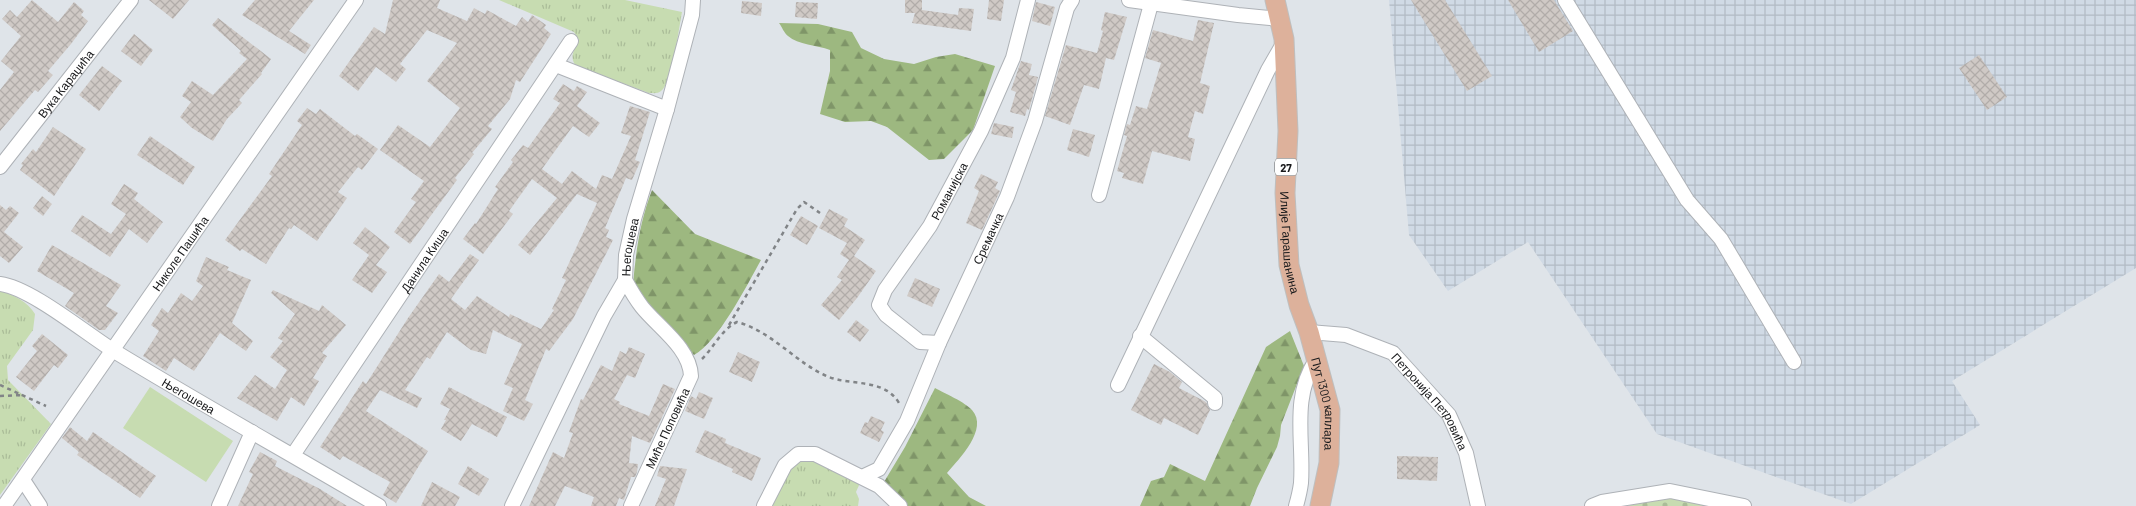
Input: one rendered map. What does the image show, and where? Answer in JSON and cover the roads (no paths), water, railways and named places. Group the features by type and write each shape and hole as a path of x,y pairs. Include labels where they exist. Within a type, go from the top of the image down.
{"main road":[{"name":"Илије Гарашанина","path":"1275,0 1283,44 1288,131 1285,193 1289,265 1299,305 1309,332"},
{"name":"Пут 1300 каплара","path":"1309,332 1330,410 1329,463 1320,506"}],"street":[{"name":"Вука Караџића","path":"0,167 131,0"},
{"name":"Николе Пашића","path":"4,506 356,0"},
{"name":"Његошева","path":"512,506 604,316 625,280 626,255 634,219 667,110 692,15 693,0"},
{"name":"Романијска","path":"939,343 920,342 886,315 879,305 885,290 930,226 981,132 1013,58 1028,0"},
{"name":"Сремачка","path":"879,469 908,421 939,343 1007,197 1035,121 1067,8 1072,0"},
{"path":"1129,0 1279,19"},
{"path":"1565,0 1687,200 1721,239 1794,362"},
{"path":"1099,195 1151,4"},
{"name":"Данила Киша","path":"293,455 571,41"},
{"path":"1118,385 1268,70 1283,44"},
{"path":"556,65 667,110"},
{"name":"Миће Поповића","path":"625,280 641,306 685,354 691,366 692,376 631,506"},
{"name":"Његошева","path":"0,284 26,292 112,350 379,506"},
{"name":"Петронија Петровића","path":"1309,332 1346,336 1393,353 1449,416 1466,453 1478,506"},
{"path":"1140,336 1215,398 1215,403"},
{"path":"1296,506 1301,484 1299,410 1309,371 1316,360"},
{"path":"219,506 252,432"},
{"path":"764,506 785,465 798,454 815,454 862,477 879,486 900,506"},
{"path":"862,477 879,469 879,486"},
{"path":"23,480 40,506"},
{"path":"1592,506 1602,502 1670,491 1744,506"}]}
